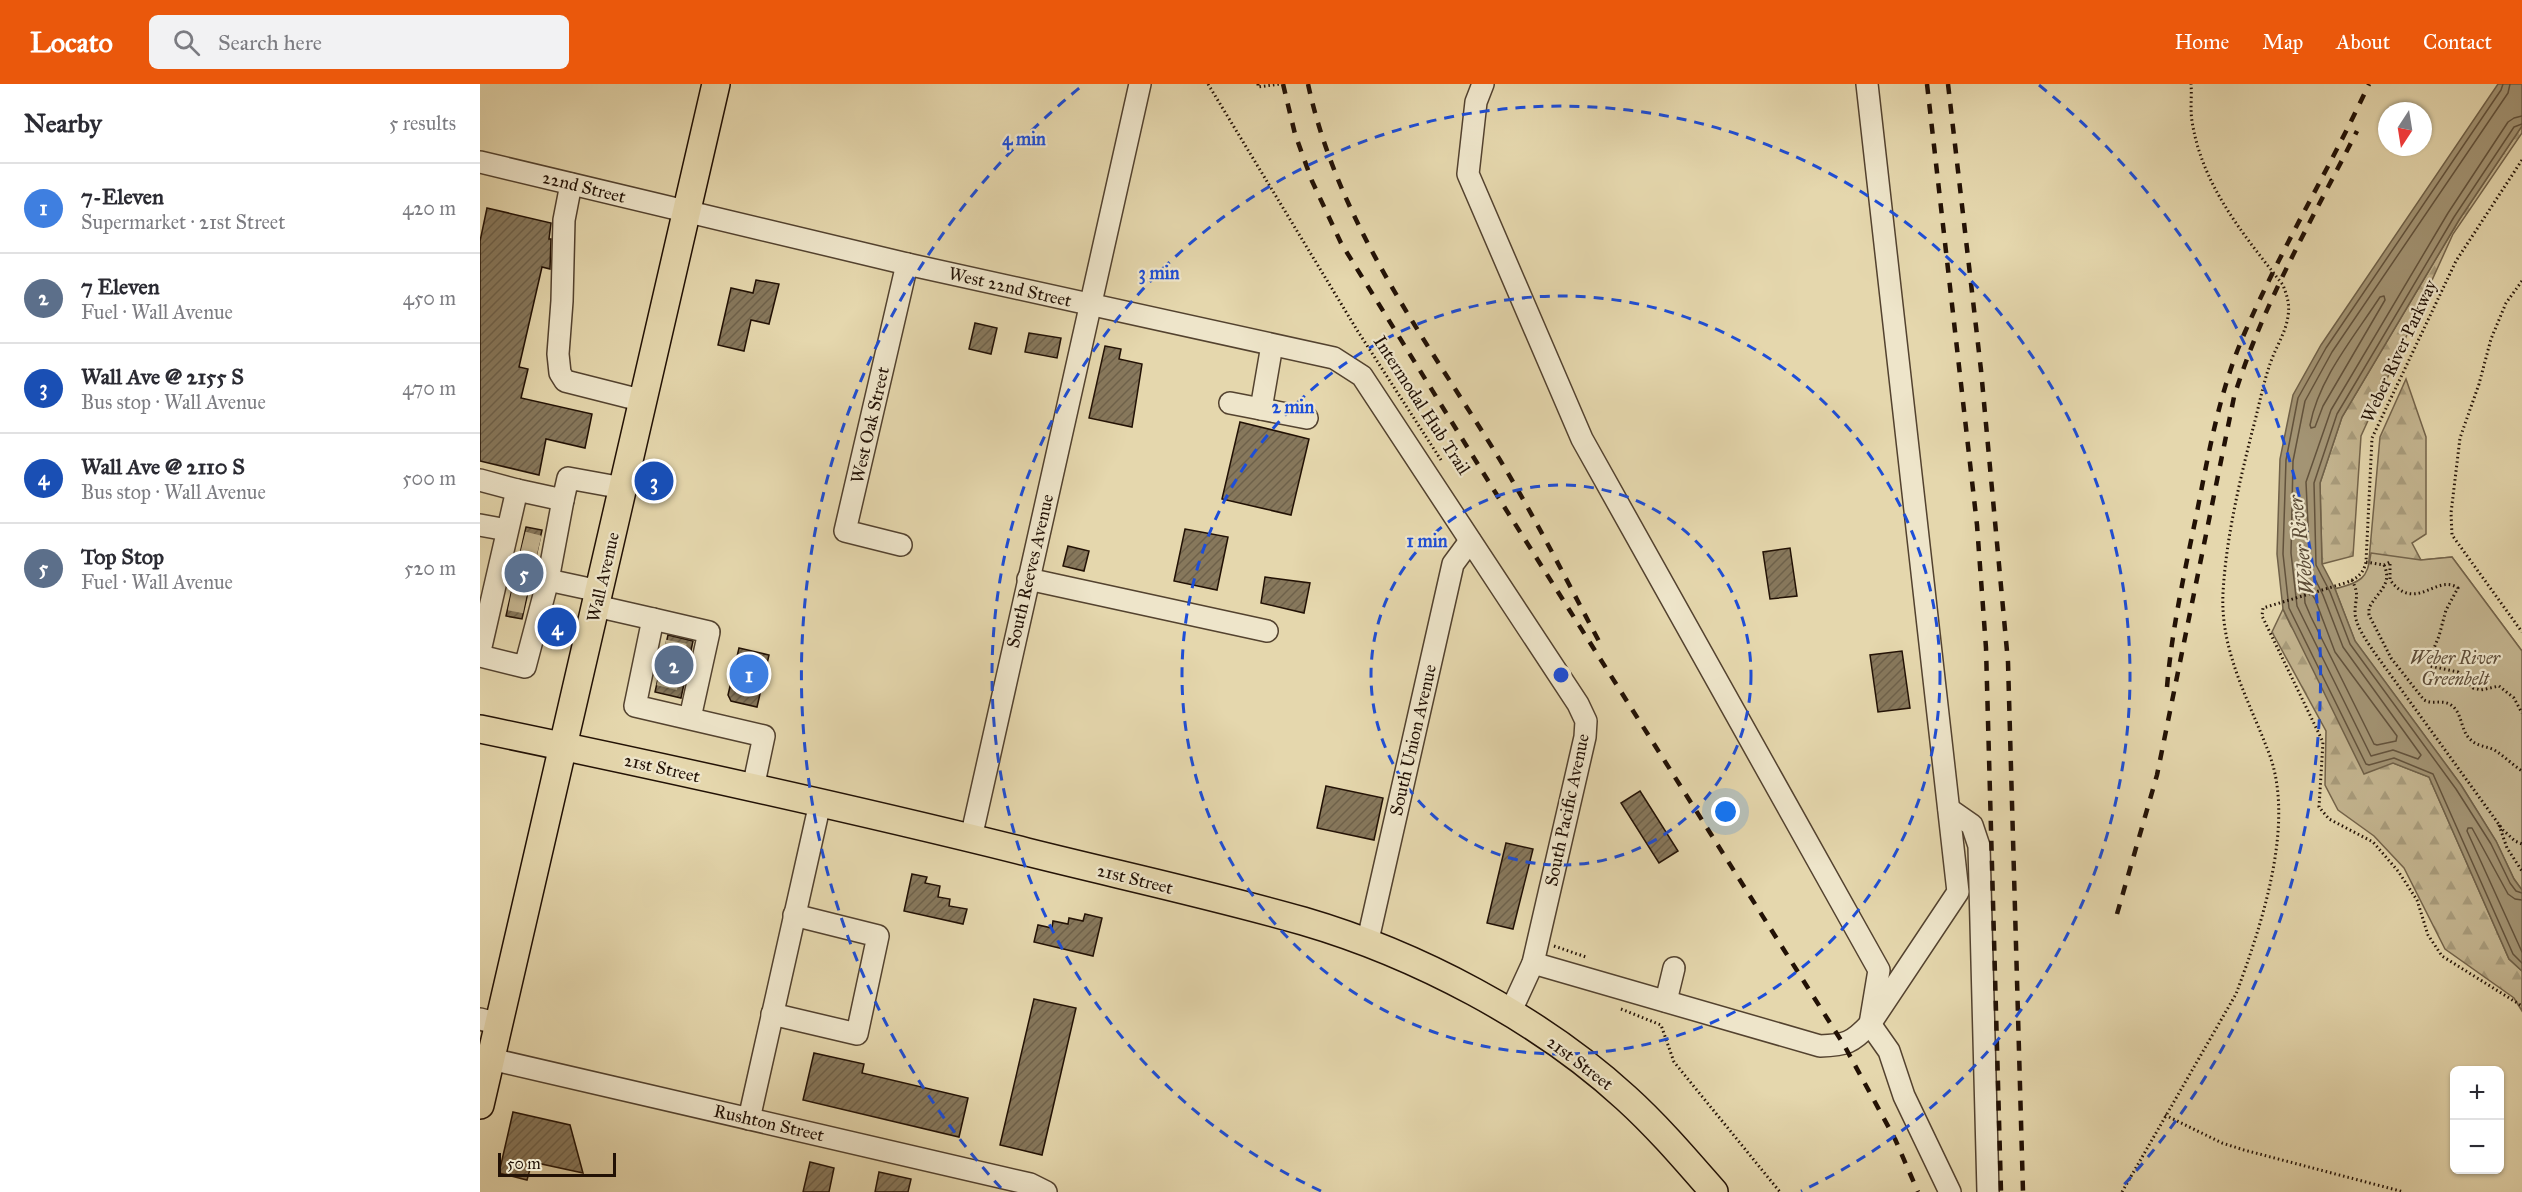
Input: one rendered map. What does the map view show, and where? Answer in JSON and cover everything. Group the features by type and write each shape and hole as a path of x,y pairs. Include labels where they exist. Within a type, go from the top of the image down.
{"main road":[{"name":"Wall Avenue","path":"480,1105 491,1059 489,1021 563,746 716,84"},
{"name":"21st Street","path":"480,729 971,838 1304,921 1368,944 1440,975 1510,1013 1569,1052 1626,1097 1674,1146 1714,1192"}],"street":[{"name":"South Reeves Avenue","path":"971,838 1140,84"},
{"path":"1483,84 1476,102 1467,174 1582,439 1879,970 1870,1024 1889,1051 1904,1096 1950,1192"},
{"path":"1533,963 1820,1046 1844,1045 1855,1039 1870,1024 1958,892 1867,84"},
{"name":"22nd Street","path":"480,162 687,212"},
{"path":"571,184 564,220 558,354 560,373 566,381 644,401"},
{"name":"West 22nd Street","path":"687,212 907,264 1334,358"},
{"name":"West Oak Street","path":"901,545 846,531 907,264"},
{"path":"1261,409 1272,345"},
{"name":"South Pacific Avenue","path":"1334,358 1362,376 1578,704 1586,721 1586,737 1533,963 1510,1013"},
{"path":"1230,403 1307,418"},
{"path":"480,651 563,500 568,478 623,488"},
{"path":"480,480 563,500"},
{"path":"480,656 525,667 524,571 517,490"},
{"path":"480,525 524,571 653,619 709,632 696,657 691,682 690,718"},
{"name":"South Union Avenue","path":"1368,944 1453,564 1470,541"},
{"path":"1028,579 1266,631"},
{"path":"653,619 656,648 650,674 635,706 764,736 753,788"},
{"path":"749,1119 820,803"},
{"path":"1948,809 1972,825 1979,846 1988,1192"},
{"path":"772,1014 857,1034 878,936 794,915"},
{"path":"1666,1001 1674,968"},
{"name":"Rushton Street","path":"491,1059 1030,1184 1046,1192"}],"path":[{"name":"Intermodal Hub Trail","path":"1208,84 1357,330 1446,467"},
{"path":"1258,84 1258,87 1280,84"},
{"path":"2122,1192 2236,994 2264,902 2278,838 2279,798 2271,759 2227,648 2223,628 2223,593 2230,536 2244,465 2269,367 2285,327 2289,298 2283,285 2226,210 2209,178 2199,152 2192,120 2191,84"},
{"name":"Weber River Parkway","path":"2366,562 2372,438 2456,261 2522,160"},
{"path":"2522,281 2506,303 2491,339 2479,384 2460,438 2451,513 2452,535 2522,632"},
{"path":"2522,713 2514,698 2499,686 2481,690 2473,688 2458,672 2430,666 2430,658 2446,610 2458,588 2452,585 2417,595 2405,593 2390,580 2391,562 2384,565 2366,562 2363,571 2352,580 2263,608 2262,616 2323,742 2319,807 2329,819 2373,842 2398,871 2417,900 2428,935 2442,956 2522,1006"},
{"path":"2384,565 2387,572 2387,583 2371,603 2369,615 2391,658 2424,700 2443,701 2458,712 2466,735 2471,741 2493,750 2522,771"},
{"path":"2352,580 2356,589 2358,603 2355,612 2359,626 2374,652 2498,822 2515,841 2522,844"},
{"path":"2498,822 2507,848 2522,871"},
{"path":"1539,937 1560,949 1586,957 1586,964"},
{"path":"1617,1008 1661,1025 1674,1062 1780,1192"},
{"path":"2165,1115 2222,1143 2404,1192"}],"green space":[{"path":"2522,126 2522,133 2453,234 2361,436 2353,556 2322,564 2320,483 2342,417 2459,220"},
{"name":"Weber River Greenbelt","path":"2406,379 2426,437 2426,534 2412,543 2421,560 2452,557 2522,651 2522,890 2335,589 2357,581 2368,571 2380,437"},
{"name":"Weber River Greenbelt","path":"2371,553 2421,560 2452,557 2522,651 2522,890 2514,879 2496,841 2461,785 2355,641 2335,589 2357,582 2365,574"},
{"path":"2283,609 2291,626 2393,763 2429,777 2509,959 2522,971 2522,1011 2514,998 2445,949 2404,868 2374,836 2338,810 2325,785 2326,731 2272,632"}],"water":[{"name":"Weber River","path":"2498,84 2522,84 2522,126 2459,220 2342,417 2320,483 2322,564 2335,589 2355,641 2461,785 2496,841 2514,879 2522,890 2522,971 2509,959 2429,777 2393,763 2364,774 2283,609 2277,554 2280,459 2293,395 2321,345"}],"building":[{"path":"487,208 551,223 550,269 542,267 519,367 528,369 521,398 592,414 585,448 546,439 539,475 480,461 480,241"},
{"path":"756,280 779,284 769,324 751,320 744,351 718,345 731,288 753,293"},
{"path":"975,323 997,328 991,354 969,349"},
{"path":"1029,333 1061,338 1057,358 1025,352"},
{"path":"1105,346 1121,349 1119,359 1142,364 1132,427 1089,418"},
{"path":"1240,422 1309,439 1291,515 1222,499"},
{"path":"526,527 542,530 522,619 506,616"},
{"path":"1185,529 1228,537 1217,590 1174,581"},
{"path":"1068,546 1089,551 1084,571 1063,566"},
{"path":"1790,548 1797,596 1770,599 1763,552"},
{"path":"1265,577 1310,583 1304,613 1261,603"},
{"path":"668,635 693,641 681,698 655,692"},
{"path":"739,648 769,655 757,707 731,701 728,695"},
{"path":"1902,651 1910,708 1878,712 1870,655"},
{"path":"1326,786 1383,798 1374,840 1317,828"},
{"path":"1640,791 1678,851 1659,863 1621,803"},
{"path":"1506,843 1533,849 1513,929 1487,923"},
{"path":"912,874 927,877 925,883 940,886 938,897 950,899 949,906 967,909 963,924 904,911"},
{"path":"1085,914 1102,918 1093,956 1034,942 1038,925 1052,928 1053,921 1068,924 1069,918 1083,921"},
{"path":"1034,999 1076,1008 1042,1155 1000,1145"},
{"path":"814,1053 864,1064 862,1073 968,1098 959,1137 803,1100"},
{"path":"513,1112 570,1125 583,1173 532,1162 527,1180 499,1173"},
{"path":"810,1162 834,1168 829,1192 803,1192"},
{"path":"879,1172 911,1179 908,1192 875,1192"}],"tunnel":[{"path":"523,542 539,546"},
{"path":"519,560 534,564"},
{"path":"514,583 529,586"},
{"path":"510,600 525,603"},
{"path":"664,650 690,655"},
{"path":"659,675 684,681"}],"railway":[{"path":"1283,84 1295,134 1312,181 1341,243 1505,508 1844,1045 1895,1139 1918,1192"},
{"path":"1308,84 1322,135 1340,184 1386,277 1511,478 1602,647"},
{"path":"1927,84 1977,525 1986,648 2001,1192"},
{"path":"1948,84 1981,370 2008,662 2023,1192"},
{"path":"2167,687 2172,643 2211,443 2236,354 2259,300 2369,84"},
{"path":"2117,914 2157,775 2234,397 2274,294 2357,131"}],"place":[{"name":"Wall Ave @ 2155 S","path":"654,481"},
{"name":"Top Stop","path":"524,573"},
{"name":"Wall Ave @ 2110 S","path":"557,627"},
{"name":"7 Eleven","path":"674,665"},
{"name":"7-Eleven","path":"749,674"}]}
